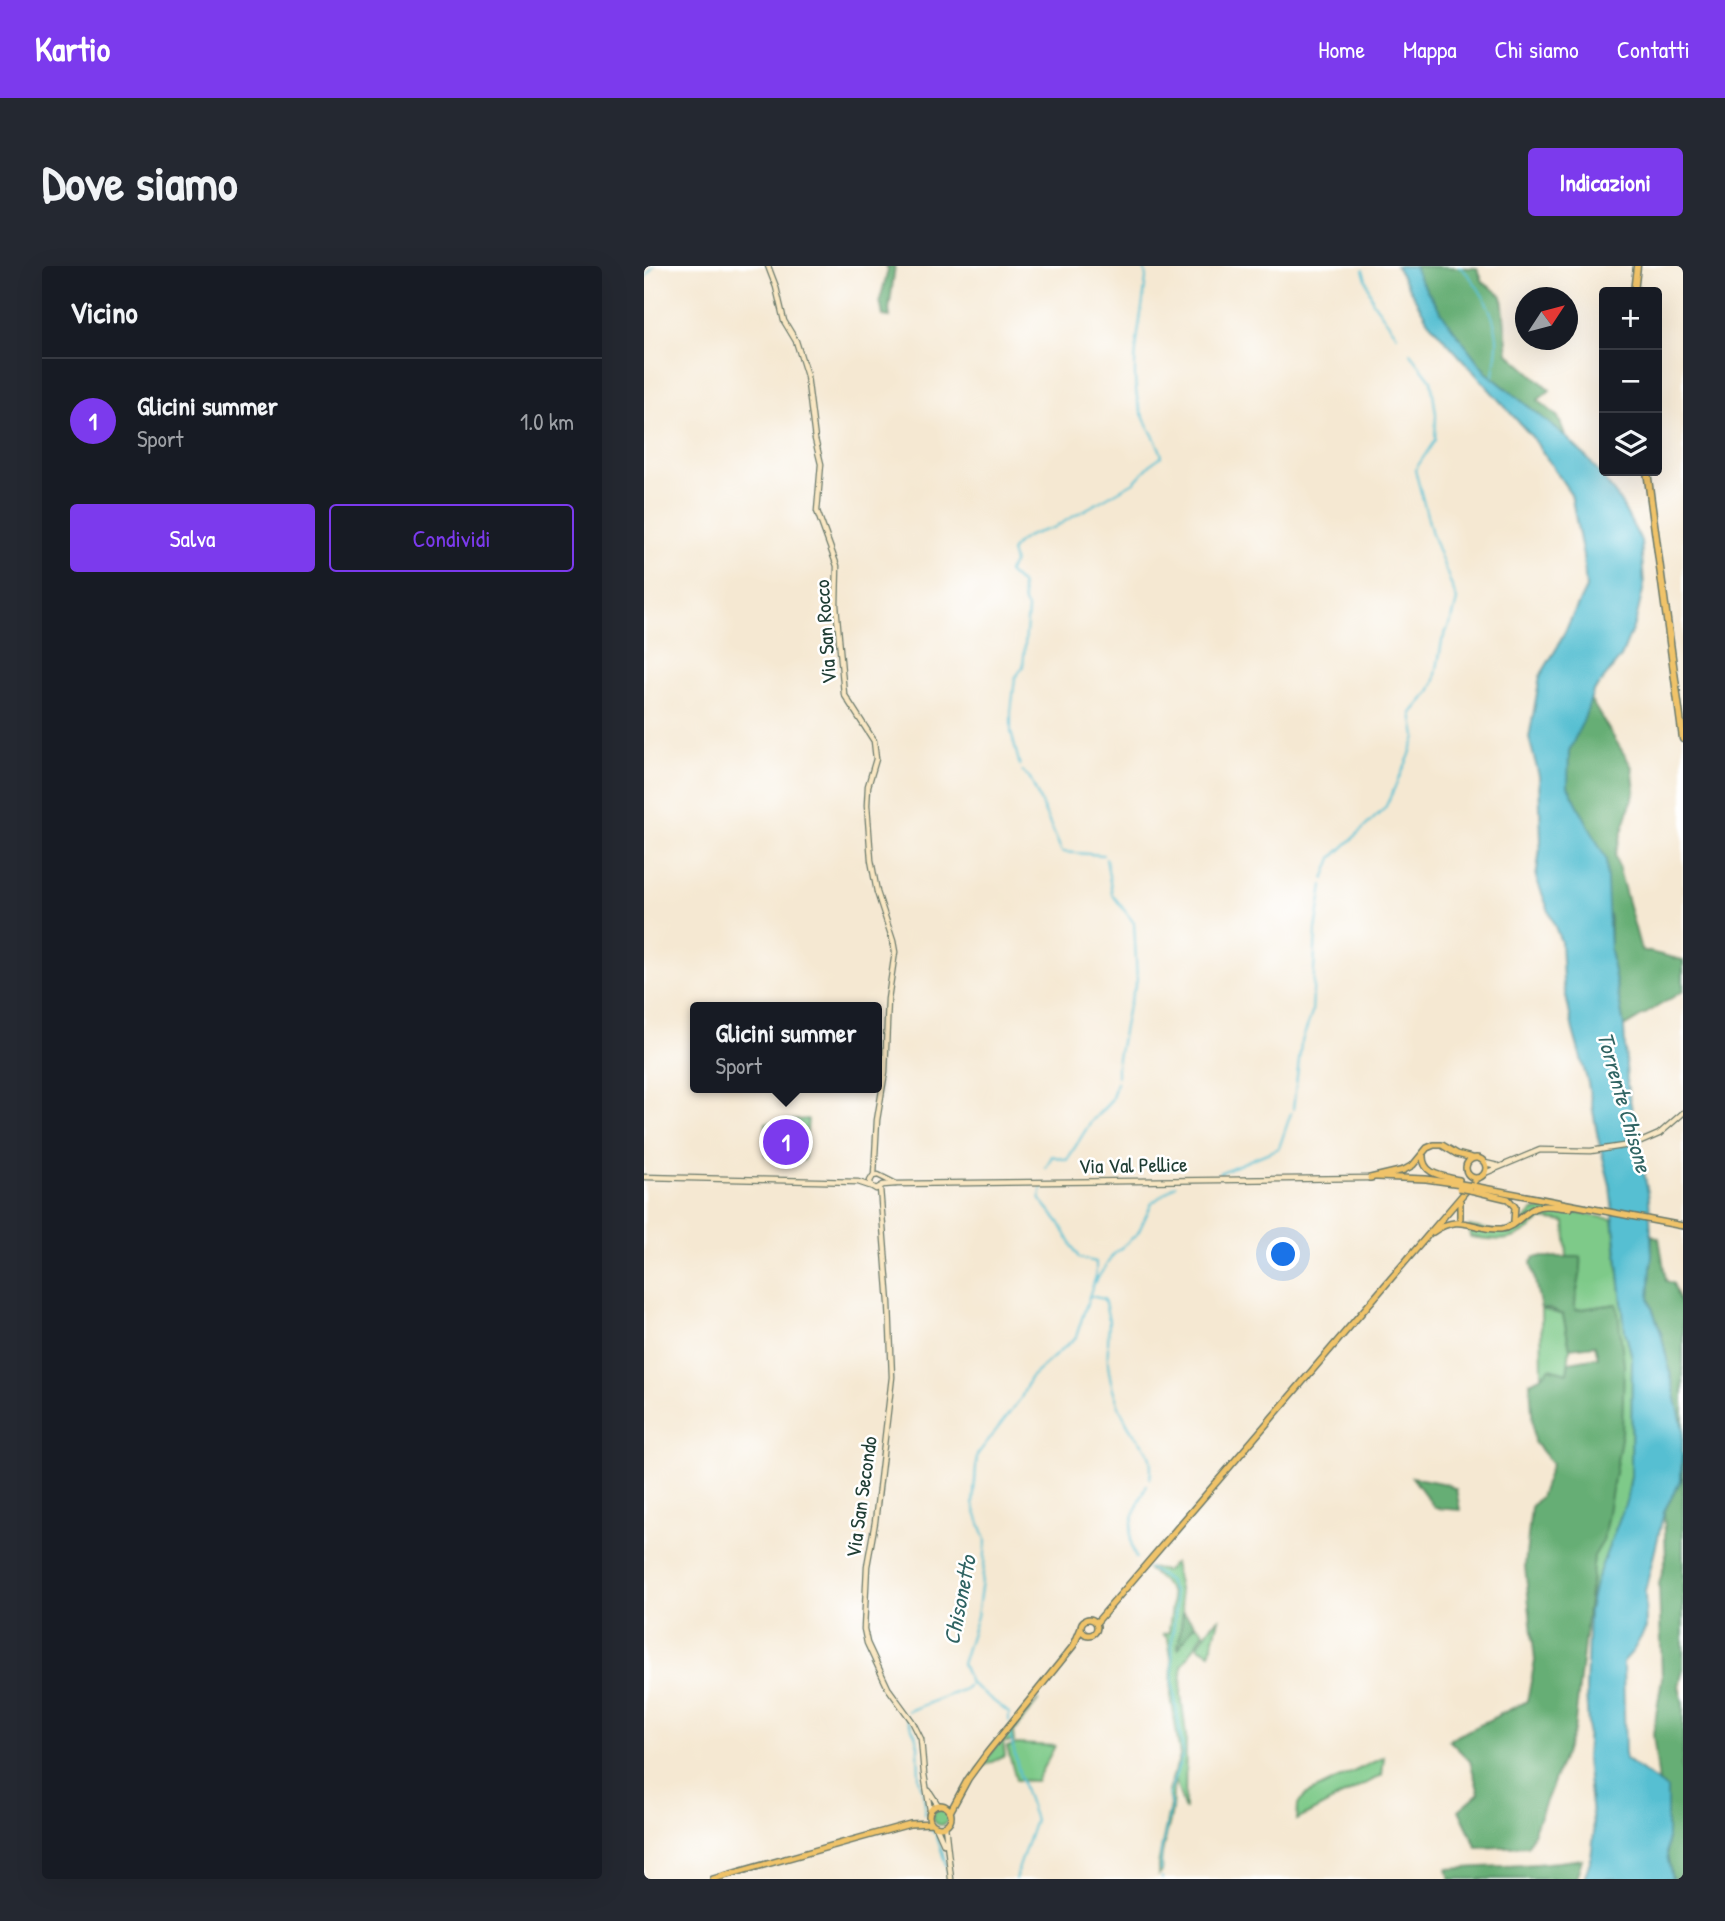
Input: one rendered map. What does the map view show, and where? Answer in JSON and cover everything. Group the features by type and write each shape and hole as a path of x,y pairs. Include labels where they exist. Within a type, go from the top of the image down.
{"highway":[{"path":"1637,287 1639,266"},
{"path":"1650,476 1683,739"},
{"path":"1674,662 1683,713"}],"main road":[{"path":"910,1824 945,1825 958,1798 987,1753 1074,1645 1083,1622 1093,1621 1165,1543 1445,1213 1485,1173 1485,1163 1480,1158 1457,1154 1442,1145 1434,1145 1404,1170 1370,1178"},
{"path":"1424,1152 1423,1165 1428,1171 1461,1184"},
{"path":"1457,1154 1473,1185 1508,1199 1516,1213 1511,1225"},
{"path":"1466,1171 1472,1158"},
{"path":"1466,1171 1473,1185"},
{"path":"1370,1178 1426,1179 1473,1185 1683,1226"},
{"path":"1461,1196 1459,1205 1462,1220"},
{"path":"1445,1213 1500,1229 1541,1206 1586,1208"},
{"path":"1445,1213 1452,1222"},
{"path":"1416,1249 1431,1233 1462,1220"},
{"path":"1074,1645 1097,1630 1093,1621"},
{"path":"1081,1629 1086,1635 1091,1635"},
{"path":"713,1879 910,1824 939,1805 958,1798"},
{"path":"939,1805 950,1812"},
{"path":"930,1812 933,1824"}],"street":[{"name":"Via San Rocco","path":"768,266 785,321 796,341 807,376 821,464 817,511 836,566 836,605 844,694 868,730 876,750 867,805 871,860 877,892 894,941 895,953 885,1035 882,1090"},
{"name":"Via San Rocco","path":"879,1184 876,1162 877,1120 882,1093"},
{"path":"1485,1173 1540,1150 1591,1151 1626,1147 1664,1131 1683,1114"},
{"name":"Via San Rocco","path":"876,1162 873,1176 879,1184"},
{"path":"1485,1163 1498,1166"},
{"path":"858,1182 873,1176 879,1184"},
{"path":"644,1177 879,1184"},
{"name":"Via Val Pellice","path":"879,1184 1370,1178"},
{"name":"Via San Secondo","path":"879,1184 886,1252 892,1377 876,1522 867,1566 864,1629 867,1643 888,1688 912,1721 921,1739 930,1812"},
{"path":"926,1786 939,1805"},
{"path":"933,1824 949,1863"},
{"path":"945,1825 951,1879"}],"green space":[{"path":"886,266 895,266 890,317 883,316 880,300 888,270"},
{"path":"1414,266 1477,268 1483,282 1502,296 1508,353 1550,390 1538,400 1558,417 1566,437 1486,372 1448,323"},
{"path":"1590,699 1632,767 1635,790 1615,855 1641,950 1683,960 1683,991 1624,1027 1610,950 1610,918 1567,786 1569,751"},
{"path":"808,1119 804,1160 788,1161 786,1155 765,1155 766,1123"},
{"path":"1547,1208 1613,1219 1625,1331 1632,1357 1631,1476 1627,1499 1595,1585 1589,1610 1594,1555 1603,1541 1617,1304 1574,1310 1581,1257 1567,1257 1565,1222 1542,1219 1523,1233 1508,1239 1470,1237 1469,1226 1504,1233 1517,1227 1533,1211"},
{"path":"1652,1235 1659,1238 1666,1281 1673,1283 1683,1311 1683,1429 1661,1333 1649,1299"},
{"path":"1535,1257 1581,1257 1575,1310 1617,1304 1624,1365 1622,1433 1603,1541 1594,1556 1574,1731 1528,1846 1477,1848 1459,1810 1479,1793 1470,1761 1449,1740 1527,1701 1535,1661 1525,1566 1531,1507 1540,1497 1552,1464 1534,1442 1530,1382 1550,1368 1567,1373 1569,1362 1598,1357 1595,1345 1570,1348 1563,1315 1549,1309 1541,1309 1531,1262"},
{"path":"1541,1309 1563,1315 1570,1348 1567,1374 1542,1376"},
{"path":"1683,1454 1683,1669 1679,1686 1683,1704 1683,1879 1672,1879 1667,1855 1667,1789 1659,1783 1653,1734 1662,1678 1659,1584 1666,1558 1664,1511 1681,1480"},
{"path":"1412,1477 1446,1484 1456,1489 1460,1510 1435,1508"},
{"path":"1174,1563 1183,1612 1178,1648 1195,1624 1204,1632 1182,1666 1181,1695 1186,1736 1185,1811 1175,1780 1171,1817 1163,1848 1162,1872 1158,1875 1170,1805 1168,1791 1180,1756 1171,1695 1172,1663 1168,1639 1163,1634 1169,1633 1172,1596 1165,1584 1147,1569 1166,1571"},
{"path":"1183,1612 1195,1624 1178,1649"},
{"path":"1219,1619 1210,1653 1198,1645"},
{"path":"1039,1700 1013,1733 1014,1742 1003,1742 1005,1756 977,1771 1008,1732"},
{"path":"1017,1744 1055,1746 1036,1781 1016,1780 1007,1747"},
{"path":"1384,1757 1382,1775 1297,1820 1298,1805 1305,1795"},
{"path":"941,1809 947,1811 947,1823 941,1825 935,1823 933,1817 935,1811"},
{"path":"1582,1859 1576,1879 1450,1879 1447,1869 1532,1864"}],"water":[{"name":"Torrente Chisone","path":"1396,266 1414,266 1420,280 1448,322 1486,372 1566,437 1588,459 1619,499 1641,541 1644,586 1636,620 1621,657 1593,692 1569,751 1568,786 1606,859 1610,950 1624,1027 1627,1084 1649,1198 1652,1254 1649,1299 1661,1333 1683,1429 1681,1480 1664,1511 1645,1591 1646,1628 1633,1651 1623,1662 1625,1759 1667,1789 1667,1855 1672,1879 1584,1879 1591,1858 1594,1833 1586,1760 1589,1610 1595,1583 1627,1499 1631,1476 1632,1357 1625,1331 1610,1185 1563,981 1561,942 1536,878 1541,841 1539,776 1529,738 1540,676 1586,588 1583,556 1571,494 1533,438 1428,321"}],"waterway":[{"path":"644,279 654,266"},
{"path":"1020,766 1011,732 1011,712 1015,678 1023,667 1028,610 1021,584 1008,572 1014,562 1011,552 1023,539 1053,528 1134,482 1162,456 1140,409 1136,387 1136,356 1146,278 1144,266"},
{"path":"1459,266 1479,289 1493,318 1497,343 1493,376"},
{"path":"1363,270 1373,302 1397,335"},
{"path":"1324,879 1332,858 1385,808 1416,737 1412,713 1430,692 1435,680 1442,641 1457,600 1432,534 1415,470 1435,440 1436,414 1431,380 1410,353"},
{"path":"1022,771 1030,778 1062,852 1103,855"},
{"path":"1106,858 1112,894 1134,923 1137,980 1127,1011 1117,1076"},
{"path":"1293,1109 1301,1044 1312,1013 1316,930 1323,885"},
{"path":"1046,1168 1052,1156 1067,1160 1090,1123 1111,1101 1117,1081"},
{"path":"1219,1173 1279,1148 1291,1113"},
{"path":"1095,1282 1113,1255 1138,1233 1152,1203 1176,1185"},
{"name":"Chisonetto","path":"1009,1721 1009,1713 970,1683 962,1664 977,1616 986,1540 973,1504 977,1455 1021,1398 1030,1378 1076,1337 1096,1275 1096,1262 1079,1258 1059,1222 1040,1199 1042,1186"},
{"name":"Chisonetto","path":"1090,1296 1104,1299 1109,1320 1108,1344"},
{"name":"Chisonetto","path":"1108,1347 1108,1366 1115,1394 1131,1430 1148,1452 1150,1479"},
{"name":"Chisonetto","path":"1136,1558 1132,1548 1131,1530 1135,1511 1147,1485"},
{"name":"Chisonetto","path":"1148,1568 1168,1580 1174,1594 1176,1606 1172,1640 1173,1686 1183,1753 1169,1794 1171,1807 1161,1851 1160,1871"},
{"path":"908,1711 965,1689 970,1684"},
{"path":"905,1715 918,1745 919,1778 925,1802 924,1815"},
{"name":"Chisonetto","path":"1009,1730 1020,1776 1035,1820 1015,1879"},
{"path":"927,1826 936,1834 948,1871"}],"place":[{"name":"Glicini summer","path":"786,1142"}]}
